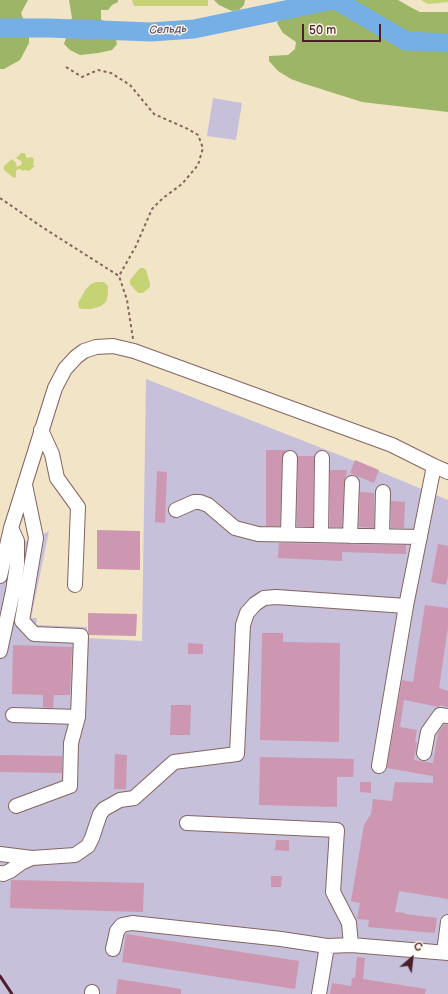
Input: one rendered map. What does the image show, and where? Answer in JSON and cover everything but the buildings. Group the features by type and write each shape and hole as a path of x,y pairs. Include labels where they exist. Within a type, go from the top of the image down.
{"street":[{"path":"0,576 11,528 55,388 65,369 76,357 84,351 96,347 113,346 134,352 379,440 448,472"},
{"path":"41,430 52,454 58,478 78,507 75,585"},
{"path":"288,534 290,458"},
{"path":"321,535 322,458"},
{"path":"379,766 406,606 434,466"},
{"path":"350,536 352,483"},
{"path":"16,806 70,786 71,744 78,717 81,636 34,634 22,621 36,538 24,484"},
{"path":"382,536 383,492"},
{"path":"176,510 194,502 200,502 208,505 235,528 258,534 420,537"},
{"path":"0,651 17,565 17,542 11,528"},
{"path":"0,854 32,858 75,855 88,846 100,814 104,809 120,800 134,798 174,762 237,754 243,625 247,613 255,604 264,598 276,597 406,606"},
{"path":"424,753 428,732 440,714 448,716"},
{"path":"13,715 78,717"},
{"path":"187,824 337,830 333,892 349,923 351,945"},
{"path":"0,873 3,874 10,871 21,862 32,858"},
{"path":"113,949 117,931 122,925 132,923 281,939 327,946 351,945 446,952 448,922"},
{"path":"319,994 327,946"}],"path":[{"path":"66,68 82,77 98,70 111,73 130,85 154,114 198,135 203,148 198,165 182,184 163,198 152,209 136,246 119,276"},
{"path":"0,198 119,276 127,300 134,352"}],"shaded area":[{"path":"213,98 242,103 236,140 207,136"},
{"path":"146,379 352,460 448,500 448,994 0,994 0,546 4,542 30,541 49,531 31,618 37,618 36,625 87,627 87,638 142,641"}],"green space":[{"path":"0,0 28,0 21,13 29,34 29,43 20,60 4,69 0,69"},
{"path":"69,0 118,0 118,2 112,5 108,10 101,10 101,19 105,23 107,30 115,36 117,44 112,50 80,55 70,50 64,44 69,29 68,23 72,18"},
{"path":"132,0 208,0 208,6 134,6"},
{"path":"214,0 245,0 244,5 239,10 232,11 219,5"},
{"path":"298,0 398,0 420,12 448,12 448,112 362,102 291,79 278,71 269,61 269,56 288,55 295,49 296,42 283,33 277,23 281,16 298,5"},
{"path":"421,0 448,0 448,2 428,4"},
{"path":"21,153 25,153 27,158 32,157 34,160 33,166 35,166 29,171 18,169 16,171 16,177 14,178 4,170 4,166 12,159 16,163 17,167 21,165 21,161 16,158"},
{"path":"140,268 144,268 146,270 150,284 150,287 143,293 138,293 130,284 130,280"},
{"path":"96,282 104,282 108,286 106,302 101,306 91,309 79,308 78,303 86,289 91,284"}],"waterway":[{"name":"Сельдь","path":"0,28 49,28 151,32 194,29 333,0"},
{"name":"Сельдь","path":"336,0 406,41 448,43"}],"railway":[{"path":"0,976 12,994"}]}
